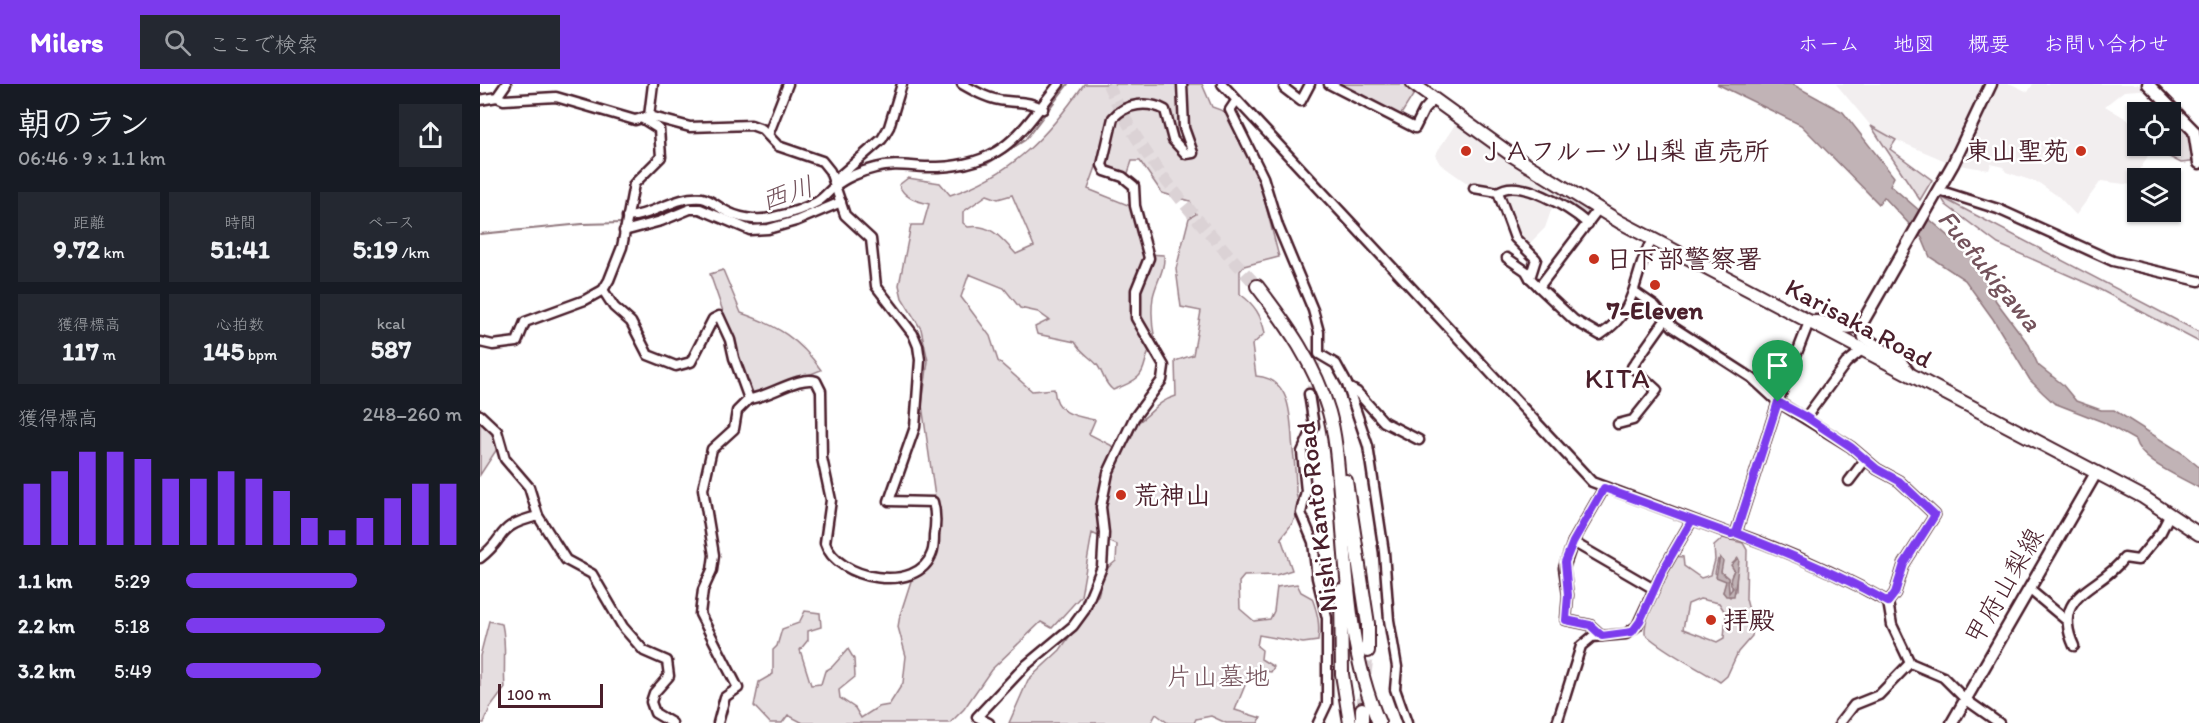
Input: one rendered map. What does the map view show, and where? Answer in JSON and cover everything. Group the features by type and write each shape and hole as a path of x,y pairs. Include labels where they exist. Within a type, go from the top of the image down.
{"highway":[{"name":"Karisaka Road","path":"1413,84 1514,156 1652,240 2096,472 2170,514 2199,534"},
{"name":"Nishi Kanto Road","path":"1257,286 1299,344 1316,378 1329,413 1335,444 1353,633 1366,688 1378,723"},
{"path":"1329,413 1345,471 1368,624 1368,651"},
{"path":"1335,444 1342,674 1350,723"},
{"path":"1362,709 1362,723"}],"main road":[{"path":"1912,376 1899,359 1864,338 1863,322 1930,206 1991,84"},
{"path":"2152,86 2194,131 2199,163"},
{"path":"1809,322 1821,320 1847,328 1863,322"},
{"name":"甲府山梨線","path":"1952,723 2096,472"}],"street":[{"path":"497,97 506,84"},
{"path":"646,117 653,84"},
{"path":"768,135 789,84"},
{"path":"627,217 649,214 680,200 701,198 740,217 766,219 817,202 834,183 882,139 889,127 902,84"},
{"path":"962,84 980,94 1005,101 1031,102 1043,109"},
{"path":"834,183 873,168 904,164 954,166 992,156 1015,139 1043,109 1059,84"},
{"path":"989,723 977,717 1025,666 1078,621 1092,595 1102,567 1104,533 1101,507 1108,473 1134,417 1162,380 1164,366 1136,318 1136,290 1149,258 1135,206 1134,186 1124,177 1105,171 1102,165 1113,118 1138,104 1153,105 1165,110 1177,148 1186,154 1193,153 1184,128 1182,84"},
{"path":"1222,84 1592,482 1731,534 1736,533 1831,571 1888,602"},
{"path":"1284,88 1301,100 1310,84"},
{"path":"1329,84 1415,128 1424,110 1434,99"},
{"path":"480,100 497,97 504,100 556,97 634,120 646,117 690,126 751,125 762,129 778,146 822,161 834,183 845,215 871,239 876,286 914,334 920,360 915,427 889,501 933,502 935,510 932,554 923,567 911,574 886,579 859,573 845,566 827,550 825,543 831,500 822,458 821,391 816,381 805,380 762,398 749,399 736,411 734,429 712,449 703,489 714,555 712,570 703,590 700,614 738,688 725,697 717,723"},
{"path":"1236,101 1230,110 1263,177 1278,226 1313,310 1319,332 1319,354 1336,364 1348,387 1371,464 1397,667 1395,689 1407,723"},
{"path":"480,342 493,345 517,342 525,322 585,300 603,290 622,247 634,184 661,158 659,129 646,117"},
{"path":"1474,188 1498,192 1503,188 1516,187 1529,191 1572,210 1588,224"},
{"path":"1938,190 1998,209 2113,261 2199,281"},
{"path":"1498,192 1515,238 1536,259 1530,278"},
{"path":"624,231 661,221 690,209 700,209 750,230 768,229 796,221 841,202"},
{"path":"1539,287 1599,208"},
{"path":"1507,258 1526,271 1530,278 1574,320 1600,335 1608,330 1630,303 1652,240"},
{"path":"603,290 614,307 631,322 648,355 676,366 691,362 713,319 719,316 730,340 749,399"},
{"path":"1635,292 1655,306 1666,319 1723,362 1752,378 1778,402 1806,417 1865,460 1899,481 1935,515 1904,564 1895,593 1888,602 1892,625 1910,663 1943,677 1965,699 1999,723"},
{"path":"1618,424 1633,420 1657,390 1632,367 1666,319"},
{"path":"1736,533 1778,402 1803,331 1809,322"},
{"path":"1806,417 1846,363 1862,350"},
{"path":"1348,387 1357,392 1384,422 1419,441"},
{"path":"1309,394 1314,426 1302,452 1306,491 1301,513 1313,542 1317,578 1327,618 1328,704 1318,723"},
{"path":"480,415 497,431 508,463 529,487 538,516 566,560 592,574 623,627 644,651 667,661 669,676 654,693 651,702 655,712 672,723"},
{"path":"1849,481 1865,460"},
{"path":"1602,636 1590,625 1566,620 1568,595 1564,568 1573,542 1604,488"},
{"path":"2066,620 2073,602 2081,593 2114,572 2124,558 2138,560 2147,551 2170,514"},
{"path":"480,558 488,552 504,529 517,521 538,516"},
{"path":"1557,723 1581,646 1592,637 1632,632 1640,621 1654,589 1692,520"},
{"path":"1573,542 1654,589"},
{"path":"2029,589 2066,620 2074,646"},
{"path":"1840,723 1854,705 1878,695 1910,663"}],"shaded area":[{"path":"1717,84 1792,84 1843,112 1894,177 1890,185 1981,264 1988,275 1985,278 1996,301 2029,345 2038,365 2062,384 2076,401 2101,410 2114,410 2182,453 2199,467 2199,488 2153,462 2139,448 2135,440 2103,422 2054,403 2030,380 1993,319 1965,280 1930,257 1922,238 1884,197 1879,204 1801,125"},
{"path":"1836,84 2011,84 2028,92 2033,84 2148,84 2153,89 2124,91 2105,106 2127,119 2127,156 2148,156 2141,168 2127,168 2127,184 2101,181 2076,215 2059,197 2039,183 2006,172 2003,167 1991,164 1989,170 1953,164 1896,140 1871,126"},
{"path":"1456,123 1547,183 1564,189 1559,204 1554,202 1545,228 1525,248 1515,238 1498,192 1474,188 1440,164 1435,155"},
{"path":"1720,557 1723,561 1721,572 1728,578 1729,593 1733,588 1730,581 1734,570 1731,565 1738,558 1739,560 1734,596 1726,596 1723,592 1726,581 1716,577"}],"green space":[{"name":"片山墓地","path":"1084,84 1202,84 1212,107 1226,112 1259,179 1279,257 1244,266 1240,271 1240,294 1257,311 1265,333 1252,345 1256,376 1268,379 1277,385 1284,393 1288,404 1299,506 1295,519 1281,538 1292,570 1276,575 1244,576 1239,582 1240,609 1254,621 1270,619 1274,611 1277,587 1297,584 1301,592 1312,598 1318,619 1318,641 1303,643 1259,635 1257,646 1262,650 1261,659 1274,667 1271,672 1258,670 1254,679 1248,678 1235,710 1261,718 1258,723 1226,723 1211,716 1196,719 1194,723 1168,723 1156,714 1151,723 1009,723 1028,680 1060,650 1098,596 1105,570 1116,561 1117,545 1092,533 1081,596 1052,628 1041,622 991,670 964,709 950,723 803,723 788,715 782,723 770,723 754,706 759,682 773,674 773,650 777,646 782,629 799,623 805,611 820,613 821,627 808,631 808,640 800,650 811,685 821,684 825,671 832,667 848,649 854,659 855,677 839,690 840,698 855,708 861,718 878,707 889,705 903,683 906,656 898,627 900,615 911,581 927,563 938,518 922,405 928,361 921,329 902,298 899,285 911,225 923,225 929,204 907,196 899,185 908,178 940,183 950,195 972,187 992,177 1026,152 1042,137","holes":["1132,161 1140,161 1162,193 1190,201 1196,214 1189,218 1176,269 1181,307 1201,311 1193,355 1175,361 1176,396 1159,404 1137,423 1131,439 1120,450 1089,434 1095,420 1073,415 1062,409 1055,397 1054,389 1032,391 998,361 990,336 961,297 969,274 1004,288 1020,308 1038,312 1049,320 1035,327 1037,334 1075,342 1098,366 1113,390 1135,380 1143,370 1155,340 1152,302 1164,255 1146,254 1133,207 1088,189 1096,167 1127,176","987,195 998,199 1012,195 1034,246 1016,254 990,230 968,227 963,223 963,212"]},
{"path":"1329,84 1410,84 1417,89 1400,116"},
{"path":"2186,121 2199,161 2181,163 2168,156 2181,156 2181,125"},
{"path":"1871,126 1896,140 1890,149 1932,180 1920,200"},
{"path":"1564,189 1595,211 1587,223 1559,204"},
{"path":"1941,197 2199,332 2199,342 2093,286 1998,244 1946,205"},
{"path":"723,270 741,313 786,334 805,350 821,370 764,393 752,395 710,274"},
{"path":"480,420 499,437 497,449 480,475"},
{"path":"1723,538 1743,543 1747,550 1746,599 1753,626 1752,636 1738,652 1727,676 1720,682 1672,654 1645,634 1651,606 1675,556 1683,557 1684,566 1701,578 1711,575 1715,560 1714,546","holes":["1718,559 1721,572 1728,578 1729,593 1732,592 1732,574 1737,565 1736,591 1730,597 1723,592 1727,581 1715,573","1700,599 1719,603 1726,614 1724,638 1717,642 1683,629 1688,604"]},
{"path":"489,621 502,624 505,688 490,708 484,723 480,723 480,656"}],"waterway":[{"name":"西川","path":"948,170 987,164 1025,140 1068,84"},
{"name":"西川","path":"840,189 864,175"},
{"name":"西川","path":"826,200 835,192"},
{"name":"西川","path":"629,222 698,203 720,212"},
{"name":"西川","path":"803,213 819,205"},
{"name":"西川","path":"744,223 774,221"},
{"name":"西川","path":"480,234 582,224 623,223"}],"tunnel":[{"path":"1108,84 1122,113 1155,166 1194,215 1257,286"},
{"path":"1309,394 1319,354"},
{"path":"1362,709 1368,651"}],"place":[{"name":"ＪＡフルーツ山梨 直売所","path":"1466,151"},
{"name":"東山聖苑","path":"2081,151"},
{"name":"日下部警察署","path":"1594,259"},
{"name":"7-Eleven","path":"1655,285"},
{"name":"荒神山","path":"1121,495"},
{"name":"拝殿","path":"1711,620"}],"district":[{"name":"KITA","path":"1618,378"}],"route":[{"path":"1778,402 1736,533 1731,534 1692,520 1683,532 1640,621 1632,632 1602,636 1590,625 1566,620 1568,595 1565,562 1583,523 1604,488 1731,534 1736,533 1771,546 1831,571 1888,602 1895,593 1904,564 1935,515 1899,481 1877,469 1851,447 1791,407 1778,402"}],"water label":[{"name":"Fuefukigawa","path":"1990,270"}]}
